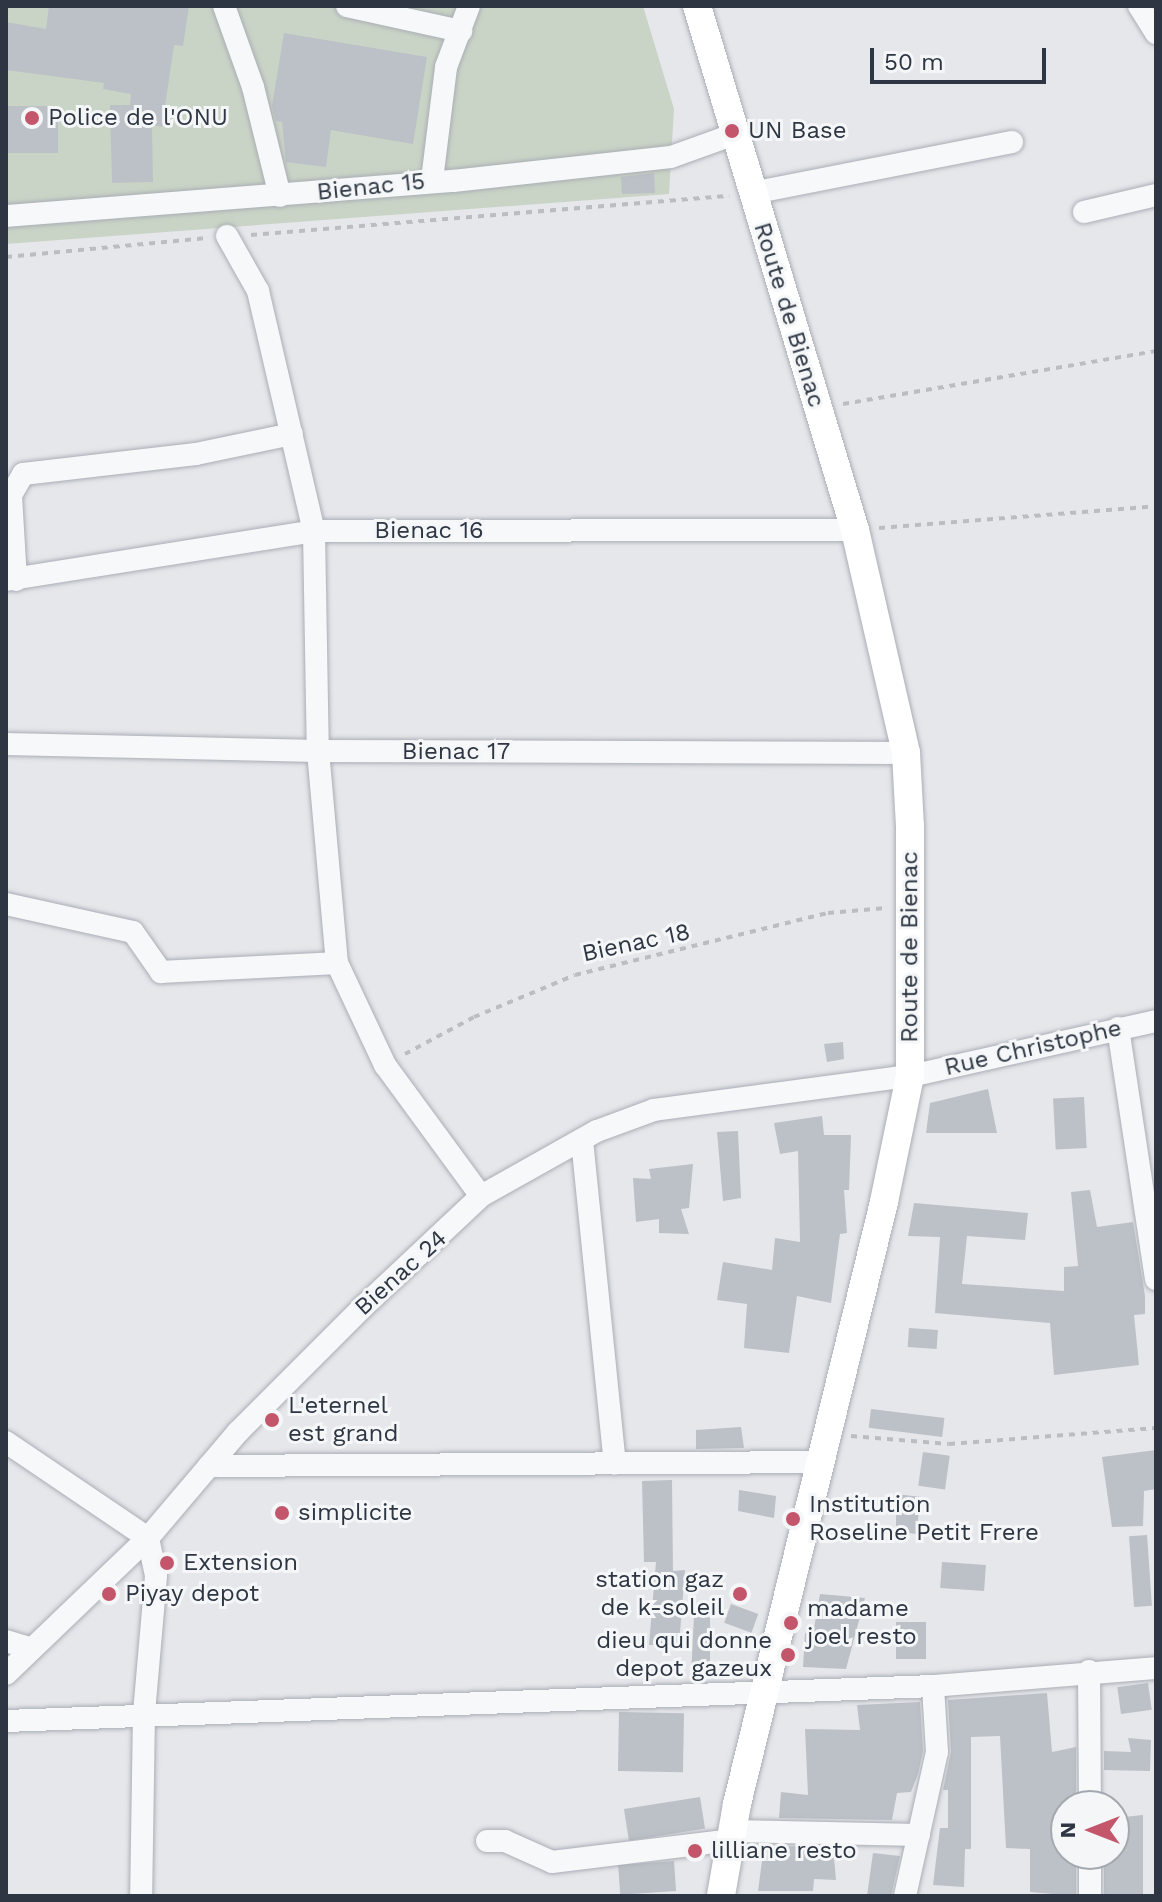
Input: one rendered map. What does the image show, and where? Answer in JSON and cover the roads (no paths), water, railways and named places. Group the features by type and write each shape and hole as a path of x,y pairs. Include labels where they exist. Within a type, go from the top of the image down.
{"main road":[{"name":"Route de Bienac","path":"697,6 732,135 855,530 906,753 911,905 910,1076 826,1448 732,1835 721,1896"}],"street":[{"path":"224,6 253,87 280,196"},
{"path":"347,6 461,31"},
{"path":"432,180 438,104 469,6"},
{"path":"1139,6 1156,33"},
{"name":"Bienac 15","path":"6,216 280,196 671,157 732,135"},
{"path":"752,193 1012,142"},
{"path":"1084,212 1156,195"},
{"path":"227,236 258,291 314,531 318,751 337,963 385,1065 481,1196"},
{"path":"11,580 11,495 23,474 196,454 292,434"},
{"name":"Bienac 16","path":"11,580 314,531 855,530"},
{"name":"Bienac 17","path":"6,744 318,751 906,753"},
{"path":"6,904 133,932 161,972 337,963"},
{"name":"Rue Christophe","path":"910,1076 1156,1021"},
{"path":"1118,1028 1156,1278"},
{"name":"Bienac 24","path":"6,1674 148,1538 209,1466 363,1307 481,1196 582,1140 654,1110 910,1076"},
{"path":"582,1140 615,1463"},
{"path":"6,1442 148,1538 156,1576 144,1713 141,1896"},
{"path":"209,1466 615,1463 826,1448"},
{"path":"6,1641 32,1649"},
{"path":"6,1721 144,1713 933,1686 1089,1671 1156,1668"},
{"path":"1089,1671 1090,1790"},
{"path":"905,1896 937,1752 933,1686"},
{"path":"487,1841 505,1841 552,1862 732,1835 919,1835"},
{"path":"1090,1870 1090,1896"}],"place":[{"name":"Police de l'ONU","path":"32,118"},
{"name":"UN Base","path":"732,131"},
{"name":"L'eternel est grand","path":"272,1420"},
{"name":"simplicite","path":"282,1513"},
{"name":"Institution Roseline Petit Frere","path":"793,1519"},
{"name":"Extension","path":"167,1563"},
{"name":"Piyay depot","path":"109,1594"},
{"name":"station gaz de k-soleil","path":"740,1594"},
{"name":"madame joel resto","path":"791,1623"},
{"name":"dieu qui donne depot gazeux","path":"788,1655"},
{"name":"lilliane resto","path":"695,1851"}]}
